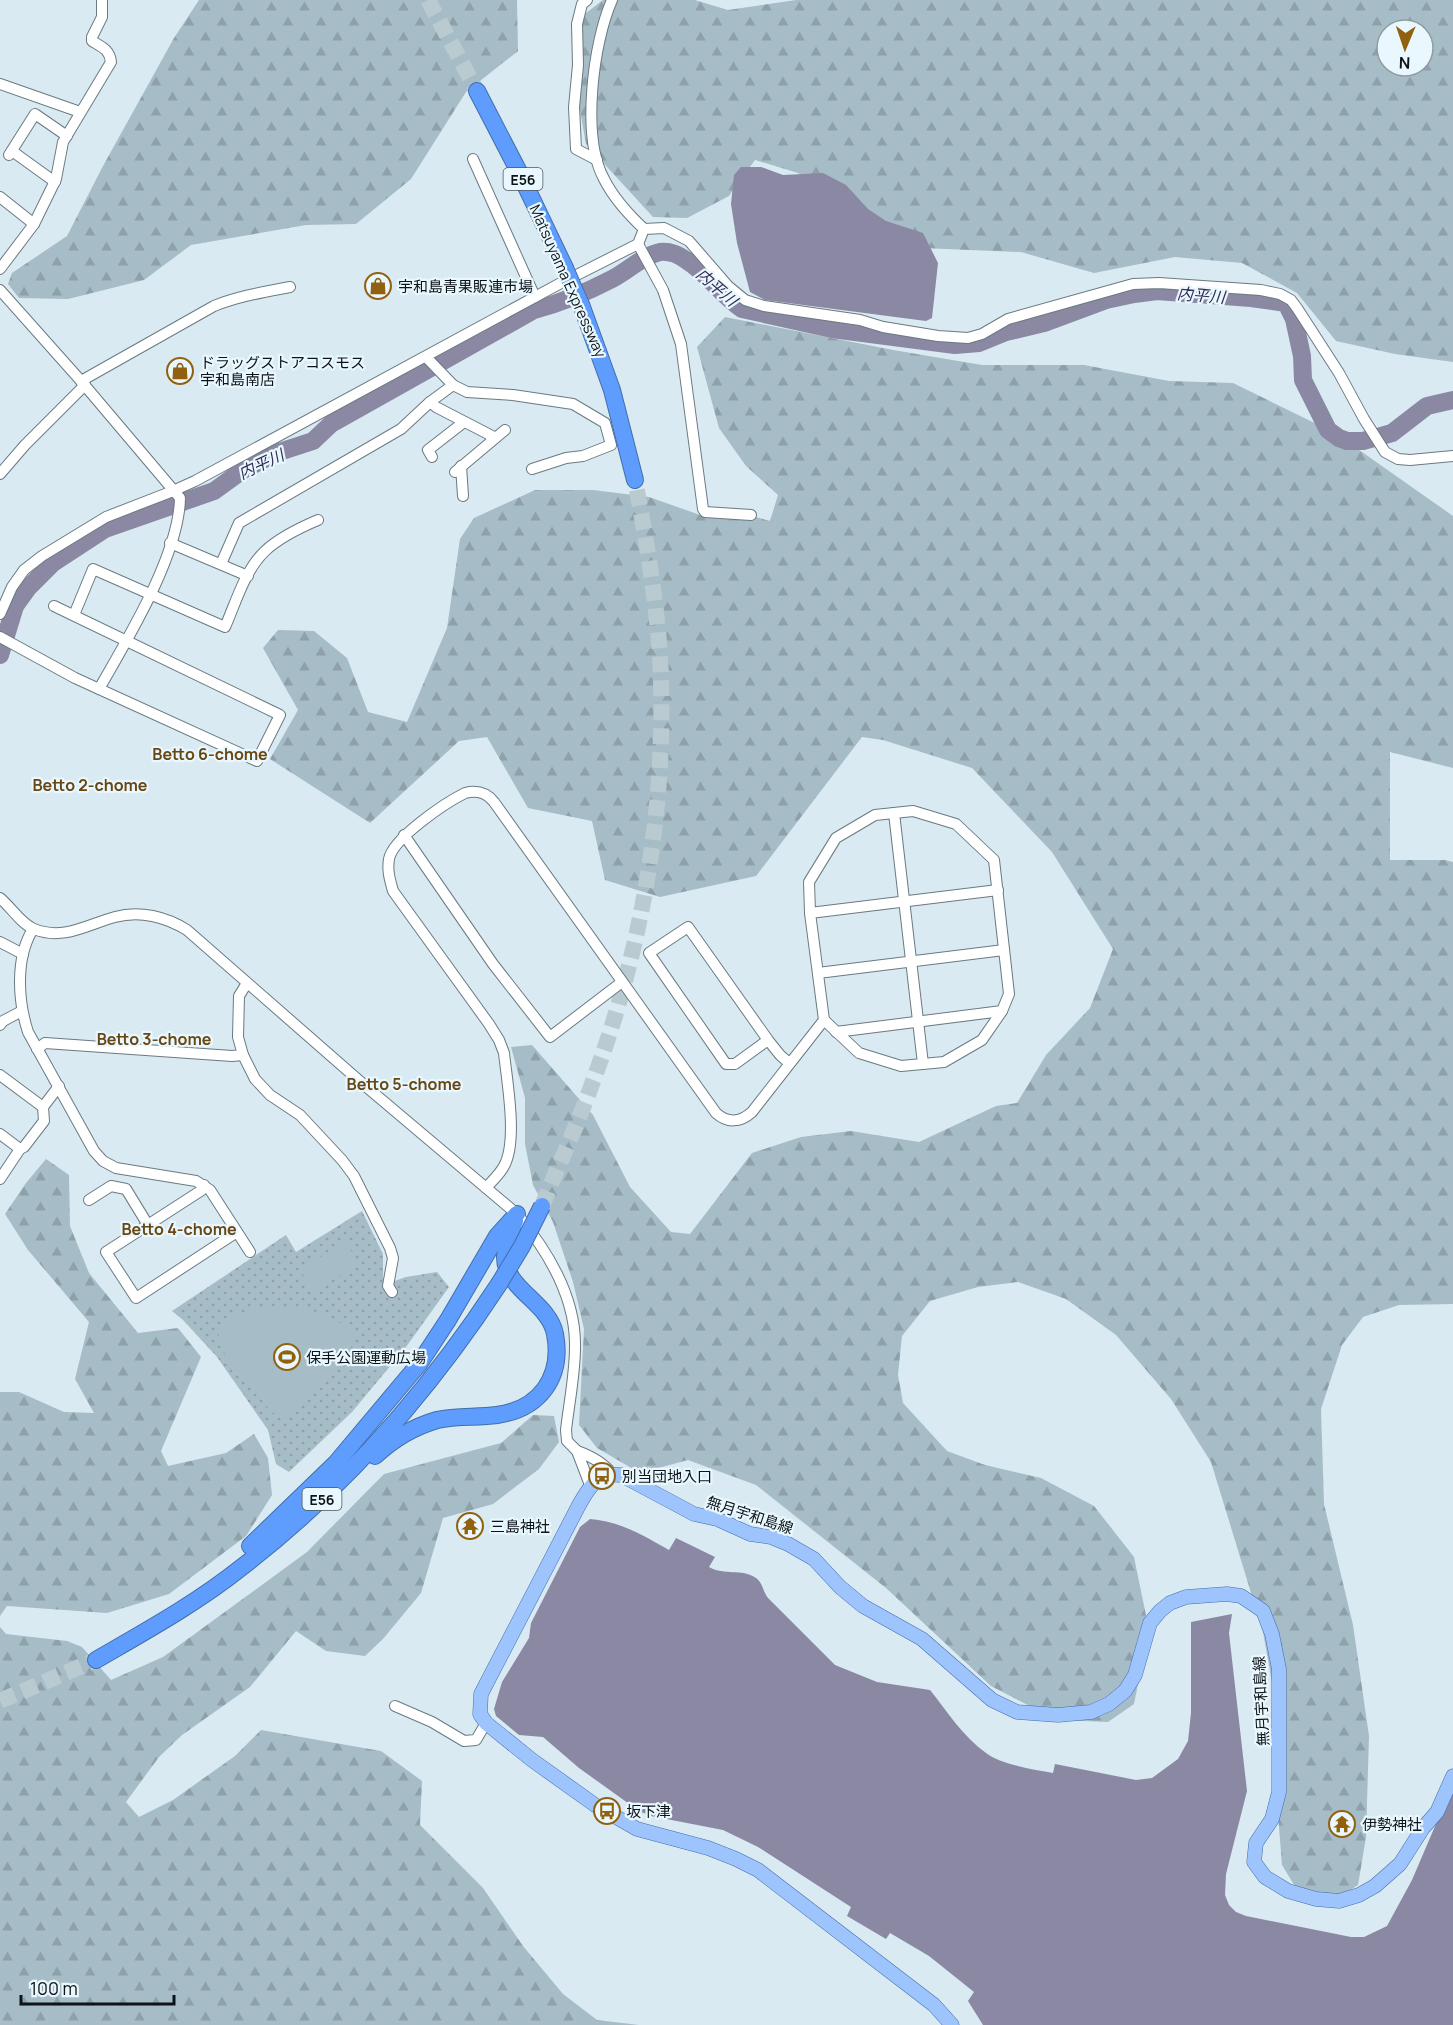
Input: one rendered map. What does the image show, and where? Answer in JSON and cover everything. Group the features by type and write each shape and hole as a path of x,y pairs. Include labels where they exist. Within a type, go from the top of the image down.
{"highway":[{"name":"Matsuyama Expressway","path":"477,92 520,174 582,307 612,390 635,480"},
{"name":"E56","path":"96,1660 168,1618 242,1568 327,1494 417,1397 460,1342 522,1246 542,1206"},
{"path":"327,1494 385,1446 414,1427 440,1419 497,1415 518,1409 537,1398 548,1385 556,1367 558,1349 554,1330 540,1306 515,1282 507,1270 505,1255 517,1214"},
{"path":"168,1618 263,1535 336,1463 419,1364 448,1320 497,1236 517,1214"}],"main road":[{"path":"612,1474 590,1485 481,1695 480,1714 486,1723 532,1761 621,1822 657,1836 708,1848 758,1870 934,2005 952,2025"},
{"name":"無月宇和島線","path":"612,1474 621,1475 647,1487 693,1514 717,1519 750,1534 771,1537 814,1559 840,1587 863,1606 922,1639 992,1700 1017,1712 1058,1715 1091,1712 1109,1704 1125,1690 1135,1675 1150,1623 1160,1611 1170,1603 1186,1598 1227,1594 1241,1596 1263,1611 1272,1634 1279,1669 1279,1792 1272,1819 1256,1843 1254,1862 1265,1877 1288,1891 1316,1899 1339,1901 1359,1895 1375,1886 1400,1864 1423,1828 1437,1812 1453,1776"}],"street":[{"path":"0,269 34,224 55,182 66,136 111,62 110,55 105,48 92,41 102,17 102,0"},
{"path":"586,0 582,4 577,24 578,65 574,107 576,149 597,160"},
{"path":"612,0 596,52 592,101 594,142 603,178 626,212 644,229 664,228 689,242 728,286 745,300 764,306 860,320 883,327 938,336 968,338 982,334 1008,319 1133,284 1159,283 1261,290 1280,294 1291,300 1297,308 1340,373 1385,452 1398,459 1410,460 1453,456"},
{"path":"0,84 80,112"},
{"path":"55,182 10,153 35,114 66,136"},
{"path":"473,159 535,297"},
{"path":"0,197 34,224"},
{"path":"644,229 641,247 663,290 681,344 703,509 705,512 751,515"},
{"path":"0,614 12,587 24,570 42,555 106,517 177,494 429,360 535,297 641,247"},
{"path":"0,474 83,383 214,306 250,295 290,287"},
{"path":"0,290 177,494 180,512 151,593 99,689"},
{"path":"429,360 449,381 467,392 513,395 573,404 605,423 610,445 583,456 566,458 532,469"},
{"path":"221,564 239,523 401,429 449,381"},
{"path":"430,402 494,437"},
{"path":"432,457 428,450 464,422"},
{"path":"463,496 458,469 505,430"},
{"path":"74,615 93,569 225,627 248,576 264,552 290,532 318,520"},
{"path":"170,543 248,576"},
{"path":"0,637 13,642 75,678 257,761 280,715 54,606"},
{"path":"486,1188 504,1166 510,1144 504,1053 489,1024 393,891 388,873 389,857 396,843 465,793 474,791 483,793 494,802 721,1118 736,1121 746,1118 824,1020"},
{"path":"913,811 956,824 994,860 1009,994 1002,1011 982,1040 944,1062 901,1066 859,1053 824,1020 810,913 809,882 836,838 875,815 894,813 913,811"},
{"path":"894,813 923,1064"},
{"path":"404,835 494,964 550,1037 622,982"},
{"path":"810,913 998,890"},
{"path":"0,897 33,929 67,933 117,916 134,914 174,922 187,930 367,1088 517,1214 537,1238 551,1264 569,1306 574,1327 576,1346 566,1430 567,1441 577,1451 595,1459 612,1474"},
{"path":"768,1040 735,1064 726,1064 648,953 688,927 768,1040 789,1063"},
{"path":"33,929 28,936 24,954 21,983 22,1011 28,1032 94,1151 116,1168 196,1180 204,1185 210,1190 250,1252"},
{"path":"0,942 24,954"},
{"path":"818,973 1004,950"},
{"path":"247,983 239,996 238,1036 243,1055 255,1079 270,1095 300,1114 354,1176 390,1248 393,1258 388,1286 392,1292"},
{"path":"1,1021 22,1011"},
{"path":"836,1032 1002,1011"},
{"path":"37,1049 45,1042 243,1055"},
{"path":"0,1075 43,1107"},
{"path":"0,1179 20,1149 44,1121 43,1107 59,1086"},
{"path":"0,1134 20,1149"},
{"path":"204,1185 202,1190 106,1252 136,1298 237,1232"},
{"path":"89,1200 111,1186 126,1188 148,1225"},
{"path":"577,1451 590,1485"},
{"path":"395,1706 432,1722 464,1741 476,1740 486,1723"}],"green space":[{"path":"199,0 517,0 518,51 466,92 411,179 356,224 306,225 191,245 144,280 68,299 19,298 8,284 12,273 67,236 174,38"},
{"path":"603,0 695,0 728,10 796,0 1453,0 1453,362 1395,354 1336,341 1297,293 1242,263 1175,257 1094,273 1021,252 922,248 798,173 755,160 729,196 687,218 653,217 586,144 572,66 582,16"},
{"path":"725,317 982,365 1084,365 1169,381 1233,383 1335,433 1453,516 1453,768 1390,752 1390,860 1453,862 1453,1304 1399,1305 1363,1317 1342,1345 1321,1409 1324,1504 1353,1625 1369,1736 1366,1837 1358,1885 1326,1906 1302,1898 1282,1865 1273,1688 1263,1632 1211,1462 1171,1399 1116,1335 1066,1299 1018,1282 978,1287 930,1301 902,1336 898,1375 903,1403 947,1451 985,1465 1041,1478 1094,1506 1134,1557 1149,1630 1134,1704 1108,1722 1057,1720 991,1686 886,1588 756,1485 688,1460 640,1473 597,1448 579,1425 584,1329 573,1282 553,1222 533,1185 525,1144 525,1098 511,1047 532,1045 593,1115 630,1187 671,1232 690,1234 752,1153 801,1137 851,1131 919,1142 996,1106 1017,1103 1046,1055 1090,1008 1113,949 1052,852 972,768 883,740 862,737 756,876 660,897 605,880 592,821 528,808 487,737 459,741 370,823 270,759 298,710 263,648 278,630 314,631 347,658 368,712 407,722 447,628 460,539 474,518 535,490 593,490 649,497 703,516 748,515 770,521 778,495 746,466 719,428 697,347"},
{"path":"46,1159 69,1175 70,1226 89,1273 138,1333 178,1328 201,1357 161,1451 168,1466 226,1453 254,1434 268,1458 272,1495 246,1536 169,1594 107,1613 7,1606 0,1616 0,1392 19,1392 64,1412 94,1413 75,1379 89,1322 28,1250 5,1214"},
{"path":"362,1211 383,1254 383,1285 406,1277 437,1272 449,1287 406,1347 352,1412 289,1472 276,1464 268,1430 217,1357 172,1311 286,1235 296,1252"},
{"path":"345,1241 359,1263 314,1292 300,1270"},
{"name":"保手公園運動広場","path":"272,1306 308,1310 329,1317 339,1322 356,1339 342,1363 287,1414 272,1413 223,1351 217,1328 243,1313"},
{"path":"533,1415 554,1416 559,1442 539,1469 493,1504 443,1518 421,1593 383,1639 365,1656 326,1651 296,1631 250,1687 182,1735 159,1757 126,1802 139,1817 173,1800 235,1756 261,1730 381,1751 422,1781 420,1825 483,1888 523,1946 563,1994 597,2020 639,2025 0,2025 0,1627 6,1634 67,1641 82,1647 111,1680 163,1657 307,1552 384,1474 501,1443"}],"shaded area":[{"path":"741,167 761,167 783,175 823,173 846,185 868,209 886,221 923,233 938,263 932,318 926,321 765,300 750,292 737,243 731,204 734,175"},
{"path":"590,1519 622,1526 669,1550 676,1538 715,1557 709,1567 715,1570 745,1573 756,1578 768,1598 835,1665 877,1682 930,1690 963,1732 986,1753 1008,1763 1053,1773 1055,1764 1136,1780 1152,1778 1178,1759 1188,1741 1191,1713 1191,1622 1232,1614 1229,1633 1247,1791 1226,1874 1225,1895 1229,1905 1236,1912 1246,1916 1351,1937 1364,1937 1387,1926 1412,1880 1453,1784 1453,2025 983,2025 968,2001 974,1992 929,1956 890,1933 886,1939 847,1916 851,1907 758,1847 723,1830 651,1816 639,1811 579,1768 543,1737 519,1735 496,1716 494,1709 502,1682 529,1638 531,1623 580,1527"}],"waterway":[{"name":"内平川","path":"0,655 15,606 28,588 53,563 105,529 214,491 243,470 276,453 313,441 331,424 534,310 564,301 593,288 660,252 677,255 694,265 742,309 832,329 955,345 979,343 1006,332 1044,323 1106,300 1157,291 1286,303 1294,319 1302,356 1303,380 1328,430 1339,438 1347,441 1363,441 1392,433 1427,406 1453,400"}],"tunnel":[{"path":"428,0 477,91"},
{"path":"542,1206 580,1115 610,1033 638,927 655,819 660,765 660,656 650,568 635,480"},
{"path":"0,1701 96,1660"}],"place":[{"name":"宇和島青果販連市場","path":"378,286"},
{"name":"ドラッグストアコスモス 宇和島南店","path":"180,371"},
{"name":"保手公園運動広場","path":"287,1357"},
{"name":"別当団地入口","path":"602,1476"},
{"name":"三島神社","path":"470,1526"},
{"name":"坂下津","path":"607,1811"},
{"name":"伊勢神社","path":"1342,1824"}],"district":[{"name":"Betto 6-chome","path":"210,754"},
{"name":"Betto 2-chome","path":"90,785"},
{"name":"Betto 3-chome","path":"154,1039"},
{"name":"Betto 5-chome","path":"404,1084"},
{"name":"Betto 4-chome","path":"179,1229"}]}
